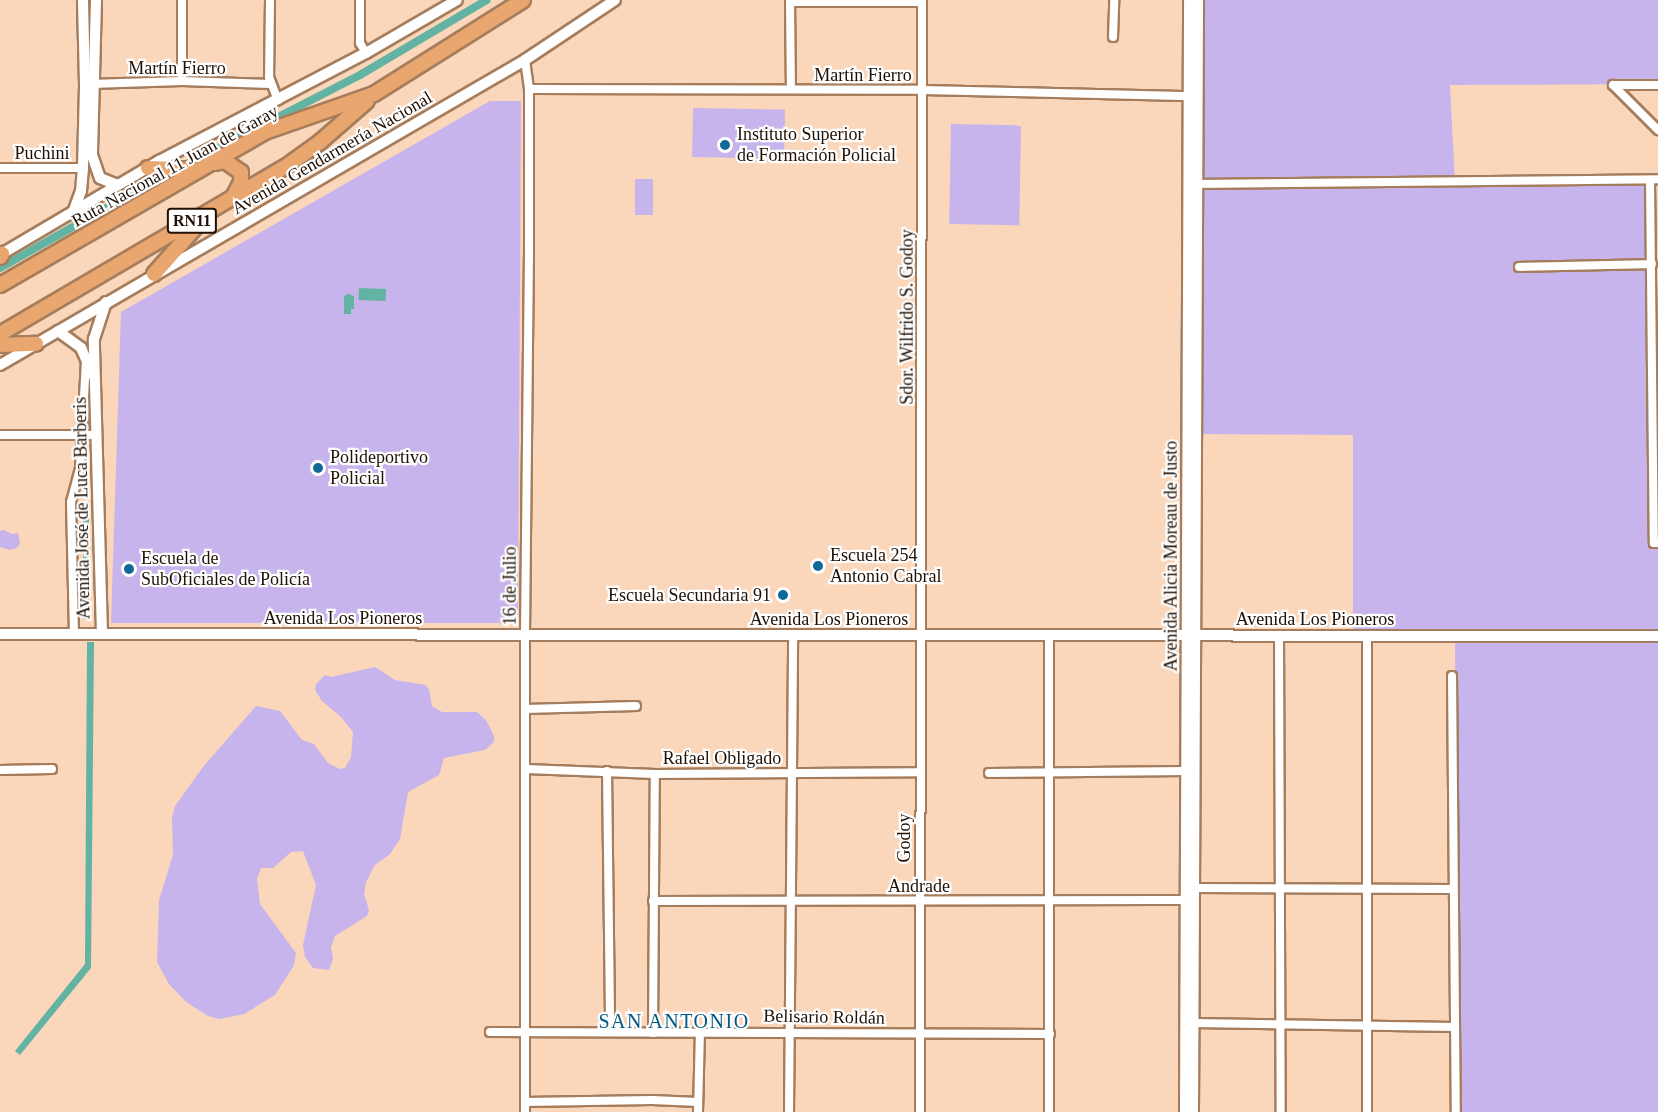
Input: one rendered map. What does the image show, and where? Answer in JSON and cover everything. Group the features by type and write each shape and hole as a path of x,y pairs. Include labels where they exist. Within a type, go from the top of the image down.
{"highway":[{"name":"Ruta Nacional 11 Juan de Garay","path":"0,334 210,211 320,142 374,94 523,0"},
{"name":"Ruta Nacional 11 Juan de Garay","path":"0,285 277,126 340,108 374,94"},
{"path":"212,163 225,161 241,172 241,182 232,197"},
{"path":"148,168 199,170"},
{"path":"154,274 210,211"},
{"path":"0,345 36,344"}],"main road":[{"path":"83,0 94,166 100,178 117,185"},
{"path":"74,210 81,191 96,0"},
{"path":"1,255 117,185 366,53 445,4 457,0"},
{"name":"Avenida Gendarmería Nacional","path":"0,365 525,60 615,0"},
{"name":"Avenida Alicia Moreau de Justo","path":"1185,1112 1186,771 1191,635 1197,184 1189,0"},
{"name":"Avenida Alicia Moreau de Justo","path":"1193,1112 1194,888 1191,635 1193,96 1197,0"},
{"name":"Avenida José de Luca Barberis","path":"102,634 94,339 106,302"},
{"path":"58,331 81,348 95,381"},
{"name":"Avenida Los Pioneros","path":"0,634 1658,636"}],"street":[{"path":"182,0 182,81"},
{"path":"270,0 270,84 278,100"},
{"path":"360,0 360,42 366,53"},
{"path":"1113,37 1114,0"},
{"path":"791,89 790,1 922,1"},
{"name":"Sdor. Wilfrido S. Godoy","path":"921,635 922,1"},
{"name":"16 de Julio","path":"525,60 529,89 525,635 525,1112"},
{"name":"Martín Fierro","path":"90,84 182,81 270,84"},
{"path":"1658,85 1613,85 1658,130"},
{"name":"Martín Fierro","path":"529,89 922,90 1193,96"},
{"name":"Puchini","path":"0,168 83,168"},
{"path":"1197,184 1654,180 1652,264 1656,363 1654,543 1658,543"},
{"path":"1519,267 1652,264"},
{"path":"74,634 71,502 78,478 86,358"},
{"path":"0,435 97,435"},
{"path":"789,1112 794,635"},
{"name":"Godoy","path":"920,1112 918,772 921,635"},
{"path":"1049,635 1050,1112"},
{"path":"1279,636 1281,1112"},
{"path":"1367,636 1367,1112"},
{"path":"1452,676 1456,1112"},
{"path":"525,709 636,706"},
{"path":"0,770 52,769"},
{"name":"Rafael Obligado","path":"526,769 654,774 918,772"},
{"path":"608,771 610,1032"},
{"path":"988,773 1186,771"},
{"path":"652,1033 654,774"},
{"path":"1194,888 1453,889"},
{"name":"Andrade","path":"653,901 1186,900"},
{"path":"1193,1023 1455,1027"},
{"name":"Belisario Roldán","path":"490,1032 526,1034 789,1031 1050,1034"},
{"path":"698,1112 700,1032"},
{"path":"525,1102 652,1100 698,1102"}],"shaded area":[{"path":"1197,0 1658,0 1658,84 1450,85 1455,184 1649,181 1653,532 1658,540 1658,1112 1457,1112 1455,642 1353,641 1353,435 1197,434"},
{"name":"Polideportivo Policial","path":"490,101 521,101 518,623 111,623 121,312"},
{"path":"693,108 785,110 784,159 692,157"},
{"path":"951,124 1021,125 1019,225 949,224"},
{"path":"635,179 653,179 653,215 635,215"},
{"path":"4,530 12,534 18,533 20,543 17,548 10,550 0,547 0,531"},
{"path":"375,667 395,680 425,685 429,689 432,706 442,712 477,712 486,720 494,736 494,742 485,750 444,758 439,775 408,792 400,839 390,854 375,865 366,882 364,894 369,910 367,916 335,936 331,947 333,959 329,970 313,968 305,957 303,945 316,885 303,851 291,852 273,868 261,868 257,879 260,904 296,953 294,965 275,995 244,1014 219,1019 208,1016 186,1002 169,984 157,962 159,900 173,855 172,817 175,806 203,767 256,706 280,711 302,740 314,744 328,763 340,769 345,768 351,757 353,732 341,717 322,701 315,690 316,684 325,675 331,677"}],"water":[{"path":"359,288 386,289 386,301 359,300"},
{"path":"348,294 354,296 354,309 351,309 351,314 344,314 344,296"},
{"path":"83,502 89,502 89,619 83,619"},
{"path":"87,642 94,642 91,968 20,1055 15,1051 85,964"}],"waterway":[{"path":"183,166 360,75 487,0"},
{"path":"0,268 170,172"}],"place":[{"name":"Instituto Superior de Formación Policial","path":"725,145"},
{"name":"Polideportivo Policial","path":"318,468"},
{"name":"Escuela 254 Antonio Cabral","path":"818,566"},
{"name":"Escuela de SubOficiales de Policía","path":"129,569"},
{"name":"Escuela Secundaria 91","path":"783,595"}],"district":[{"name":"SAN ANTONIO","path":"674,1021"}]}
